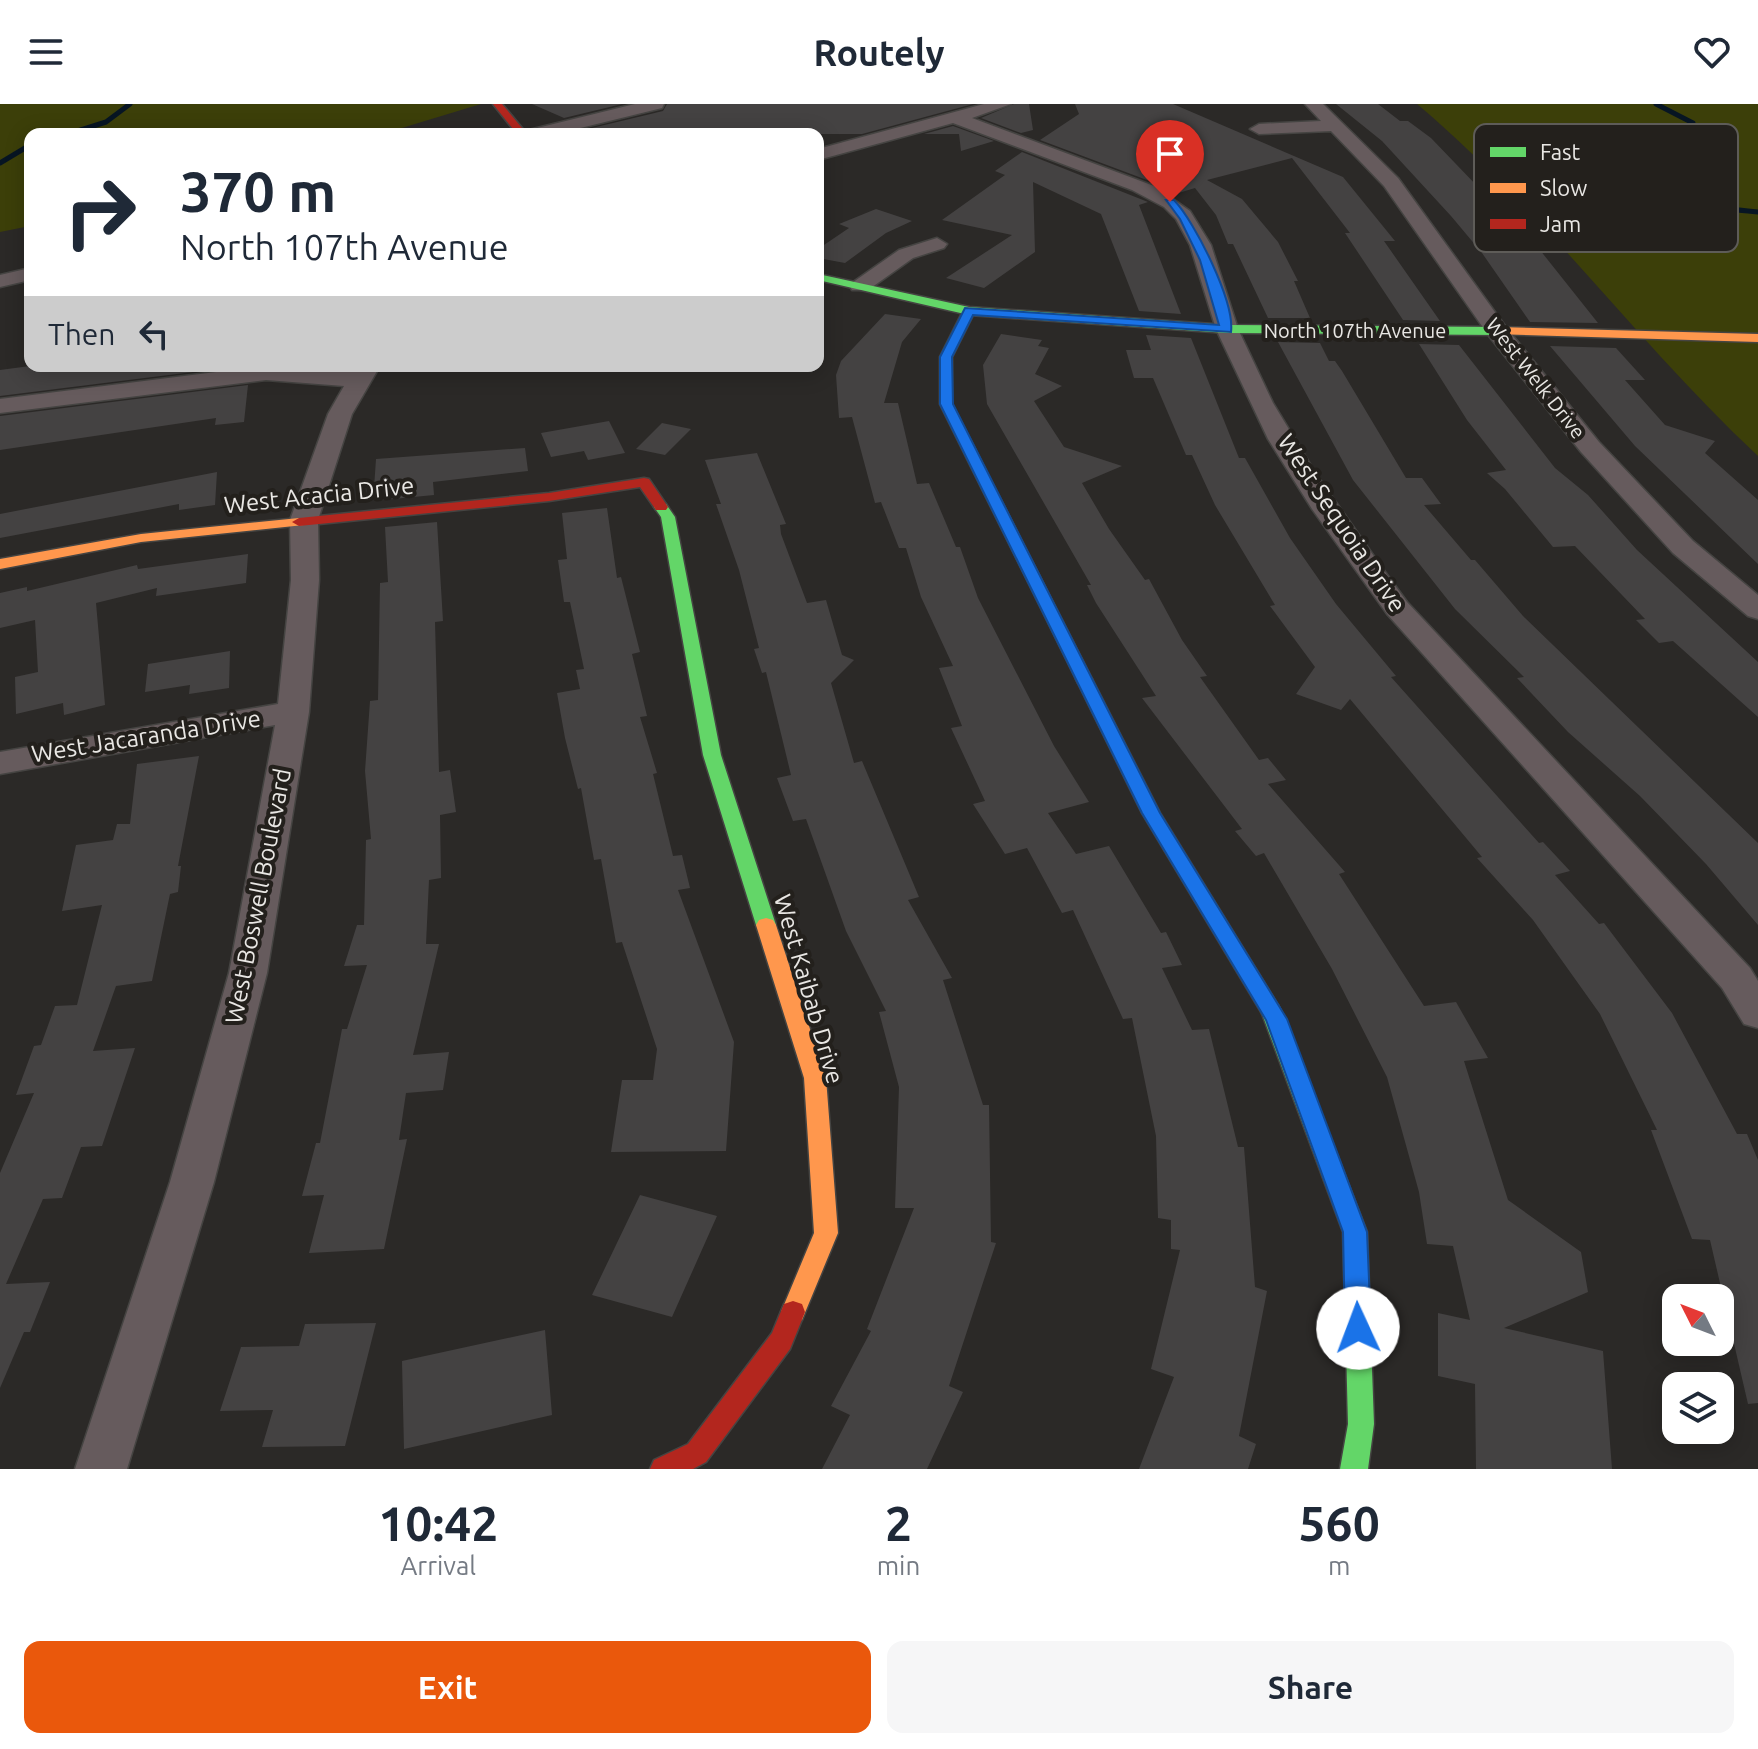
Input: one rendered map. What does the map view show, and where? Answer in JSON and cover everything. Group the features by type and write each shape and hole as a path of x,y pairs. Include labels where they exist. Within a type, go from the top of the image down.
{"street":[{"path":"497,104 517,128"},
{"path":"559,128 656,104"},
{"path":"824,153 1003,104"},
{"name":"West Welk Drive","path":"1313,104 1391,182 1497,331 1590,447 1683,547 1758,610"},
{"name":"West Sequoia Drive","path":"956,118 1170,202 1185,218 1205,260 1227,329 1288,450 1397,608 1736,978 1758,1013"},
{"path":"1259,129 1335,126"},
{"path":"860,285 906,254 937,244"},
{"path":"0,281 24,275"},
{"name":"North 107th Avenue","path":"824,278 969,311 1227,329 1497,331 1758,338"},
{"path":"969,311 946,357 946,404 1151,813 1276,1019 1355,1232 1361,1424 1354,1469"},
{"path":"0,406 266,373 362,373"},
{"name":"West Boswell Boulevard","path":"101,1469 192,1182 248,973 293,712 305,580 304,520 340,414 362,373"},
{"name":"West Acacia Drive","path":"0,564 141,538 549,497 644,482"},
{"name":"West Kaibab Drive","path":"644,482 668,517 712,755 815,1078 826,1233 781,1341 697,1453 664,1469"},
{"name":"West Jacaranda Drive","path":"0,763 30,755 293,712"}],"shaded area":[{"path":"0,104 481,104 402,128 24,128 24,227 0,232"},
{"path":"1417,104 1758,104 1758,456 1672,369 1567,252 1738,252 1738,124 1474,124 1474,156"}],"building":[{"path":"532,104 622,104 564,118"},
{"path":"667,104 973,104 862,134 824,134 824,128 592,128 663,111"},
{"path":"1014,104 1029,104 1033,130 1021,133 981,118"},
{"path":"1075,104 1173,104 1343,177 1395,241 1384,241 1440,321 1403,320 1345,233 1350,233 1292,158 1207,180 1242,199 1278,242 1298,281 1294,281 1310,318 1268,318 1233,244 1228,244 1216,215 1195,188 1172,195 1155,183 1040,140 1079,114"},
{"path":"1336,104 1378,104 1400,121 1408,121 1431,138 1474,183 1474,243 1451,216 1382,141"},
{"path":"953,126 994,141 961,151 959,134 924,134"},
{"path":"1022,152 1148,202 1139,205 1181,314 1139,311 1101,214 1033,182 1035,252 984,288 946,278 1012,235 942,220 1005,175 995,171"},
{"path":"876,209 912,221 886,233 845,263 824,259 824,245 849,228 839,224"},
{"path":"1542,252 1598,323 1530,322 1482,253"},
{"path":"885,314 921,319 902,342 884,403 898,403 917,484 929,483 956,547 960,547 978,598 1054,746 1089,802 1048,813 1076,854 1109,846 1161,933 1166,932 1182,965 1162,968 1192,1030 1209,1029 1238,1147 1244,1147 1255,1287 1267,1291 1239,1436 1256,1444 1248,1469 1139,1469 1174,1377 1151,1369 1180,1250 1171,1249 1171,1220 1158,1218 1156,1136 1132,1018 1123,1019 1073,910 1062,913 1027,848 1005,854 973,804 985,801 951,728 962,726 939,668 953,666 921,597 906,548 899,548 881,502 875,503 852,417 839,418 836,375 841,361"},
{"path":"1001,334 1042,340 1038,346 1049,348 1035,374 1062,386 1034,401 1064,447 1122,466 1082,483 1109,529 1145,580 1149,579 1182,640 1207,676 1200,677 1259,760 1268,758 1286,780 1268,784 1345,872 1339,874 1424,1006 1456,1002 1488,1058 1464,1061 1508,1200 1581,1252 1588,1292 1504,1328 1603,1351 1612,1469 1476,1469 1475,1384 1438,1376 1438,1313 1470,1320 1453,1246 1427,1244 1419,1192 1387,1077 1332,969 1264,853 1256,856 1235,831 1242,829 1142,698 1156,696 1096,603 1087,585 1091,585 987,404 983,365"},
{"path":"1146,335 1191,338 1239,458 1245,458 1290,538 1336,604 1396,676 1391,677 1539,843 1543,842 1570,871 1555,875 1599,924 1604,923 1672,1013 1737,1134 1747,1134 1758,1160 1758,1403 1748,1404 1734,1344 1734,1284 1720,1284 1710,1240 1692,1239 1651,1130 1657,1130 1600,1014 1533,920 1477,858 1482,857 1350,699 1341,710 1296,694 1315,667 1270,606 1275,605 1215,505 1192,455 1186,455 1153,378 1134,378 1126,350 1151,350"},
{"path":"1278,342 1320,343 1329,361 1335,361 1342,371 1406,478 1422,478 1441,504 1424,505 1471,560 1475,560 1523,616 1758,843 1758,925 1706,864 1640,796 1568,732 1517,678 1524,677 1455,609 1353,480"},
{"path":"1419,344 1459,345 1555,468 1588,495 1637,550 1758,662 1758,717 1673,641 1659,643 1636,620 1645,619 1575,546 1553,547 1505,489 1487,473 1506,470 1467,420"},
{"path":"1550,346 1616,348 1645,380 1625,380 1665,425 1715,441 1705,453 1758,500 1758,564 1635,446"},
{"path":"24,367 24,372 193,372 0,396 0,370"},
{"path":"248,385 244,422 215,425 216,418 0,450 0,416"},
{"path":"609,421 625,453 588,460 584,451 551,457 541,433"},
{"path":"662,423 691,429 665,455 636,449"},
{"path":"525,448 528,471 433,482 434,495 383,500 383,487 374,488 376,459"},
{"path":"757,453 786,524 780,525 781,534 807,603 826,600 842,655 854,660 831,683 854,763 862,761 919,897 908,900 952,978 943,980 983,1105 989,1105 991,1242 996,1243 949,1386 963,1392 927,1469 822,1469 850,1415 831,1406 871,1331 867,1329 914,1208 895,1208 899,1087 879,1012 886,1011 846,931 806,819 793,821 777,778 791,775 766,672 762,673 754,649 759,648 739,570 716,504 721,504 705,460"},
{"path":"217,472 215,505 179,510 179,504 0,538 0,514"},
{"path":"607,508 617,578 621,577 640,652 632,654 647,716 640,717 657,773 653,774 673,856 682,855 690,888 678,890 734,1042 726,1151 611,1152 622,1080 653,1080 657,1049 622,942 616,943 601,859 594,860 581,788 578,789 565,738 557,693 580,689 576,670 584,669 570,602 564,602 558,560 567,559 562,513"},
{"path":"437,522 443,621 435,622 439,772 450,770 456,812 440,815 441,878 429,880 426,944 439,944 413,1055 449,1052 443,1090 406,1093 399,1140 407,1139 384,1249 309,1253 324,1195 302,1196 316,1143 320,1143 342,1029 347,1029 367,965 344,966 357,925 364,925 366,840 371,839 365,771 370,701 378,700 380,583 388,582 385,527"},
{"path":"248,554 246,583 156,596 157,588 96,603 105,705 64,715 63,703 16,714 15,677 38,672 35,620 0,628 0,593 27,587 27,591 137,565 138,569"},
{"path":"230,651 229,688 189,694 190,685 145,692 148,664"},
{"path":"199,756 178,866 181,866 178,892 170,894 152,981 116,986 93,1051 135,1048 102,1146 81,1147 62,1198 43,1199 6,1284 50,1282 30,1332 24,1332 0,1388 0,1173 34,1093 16,1095 34,1046 41,1045 55,1006 77,1005 102,905 62,911 76,845 113,840 117,824 130,824 137,764"},
{"path":"640,1195 717,1216 672,1317 592,1295"},
{"path":"376,1323 345,1446 262,1447 273,1410 220,1411 241,1347 299,1346 305,1324"},
{"path":"545,1330 552,1415 404,1449 402,1361"}],"waterway":[{"path":"87,128 106,122 130,104"},
{"path":"1656,104 1693,124"},
{"path":"0,163 24,149"},
{"path":"1738,210 1758,212"}],"traffic: fast":[{"path":"824,278 969,311 1227,329 1498,331"},
{"path":"661,507 668,517 712,755 766,925"},
{"path":"1271,1011 1355,1232 1361,1424 1354,1469"}],"traffic: slow":[{"path":"969,311 946,357 946,404 1084,679"},
{"path":"1498,331 1758,338"},
{"path":"0,564 141,538 299,522"},
{"path":"766,925 815,1078 826,1233 793,1312"}],"traffic: jam":[{"path":"497,104 517,128"},
{"path":"299,522 549,497 644,482 661,507"},
{"path":"1084,679 1151,813 1271,1011"},
{"path":"664,1469 697,1453 781,1341 793,1312"}],"route":[{"path":"1170,202 1185,218 1205,260 1227,329 969,311 946,357 946,404 1151,813 1276,1019 1355,1232 1358,1328"}]}
